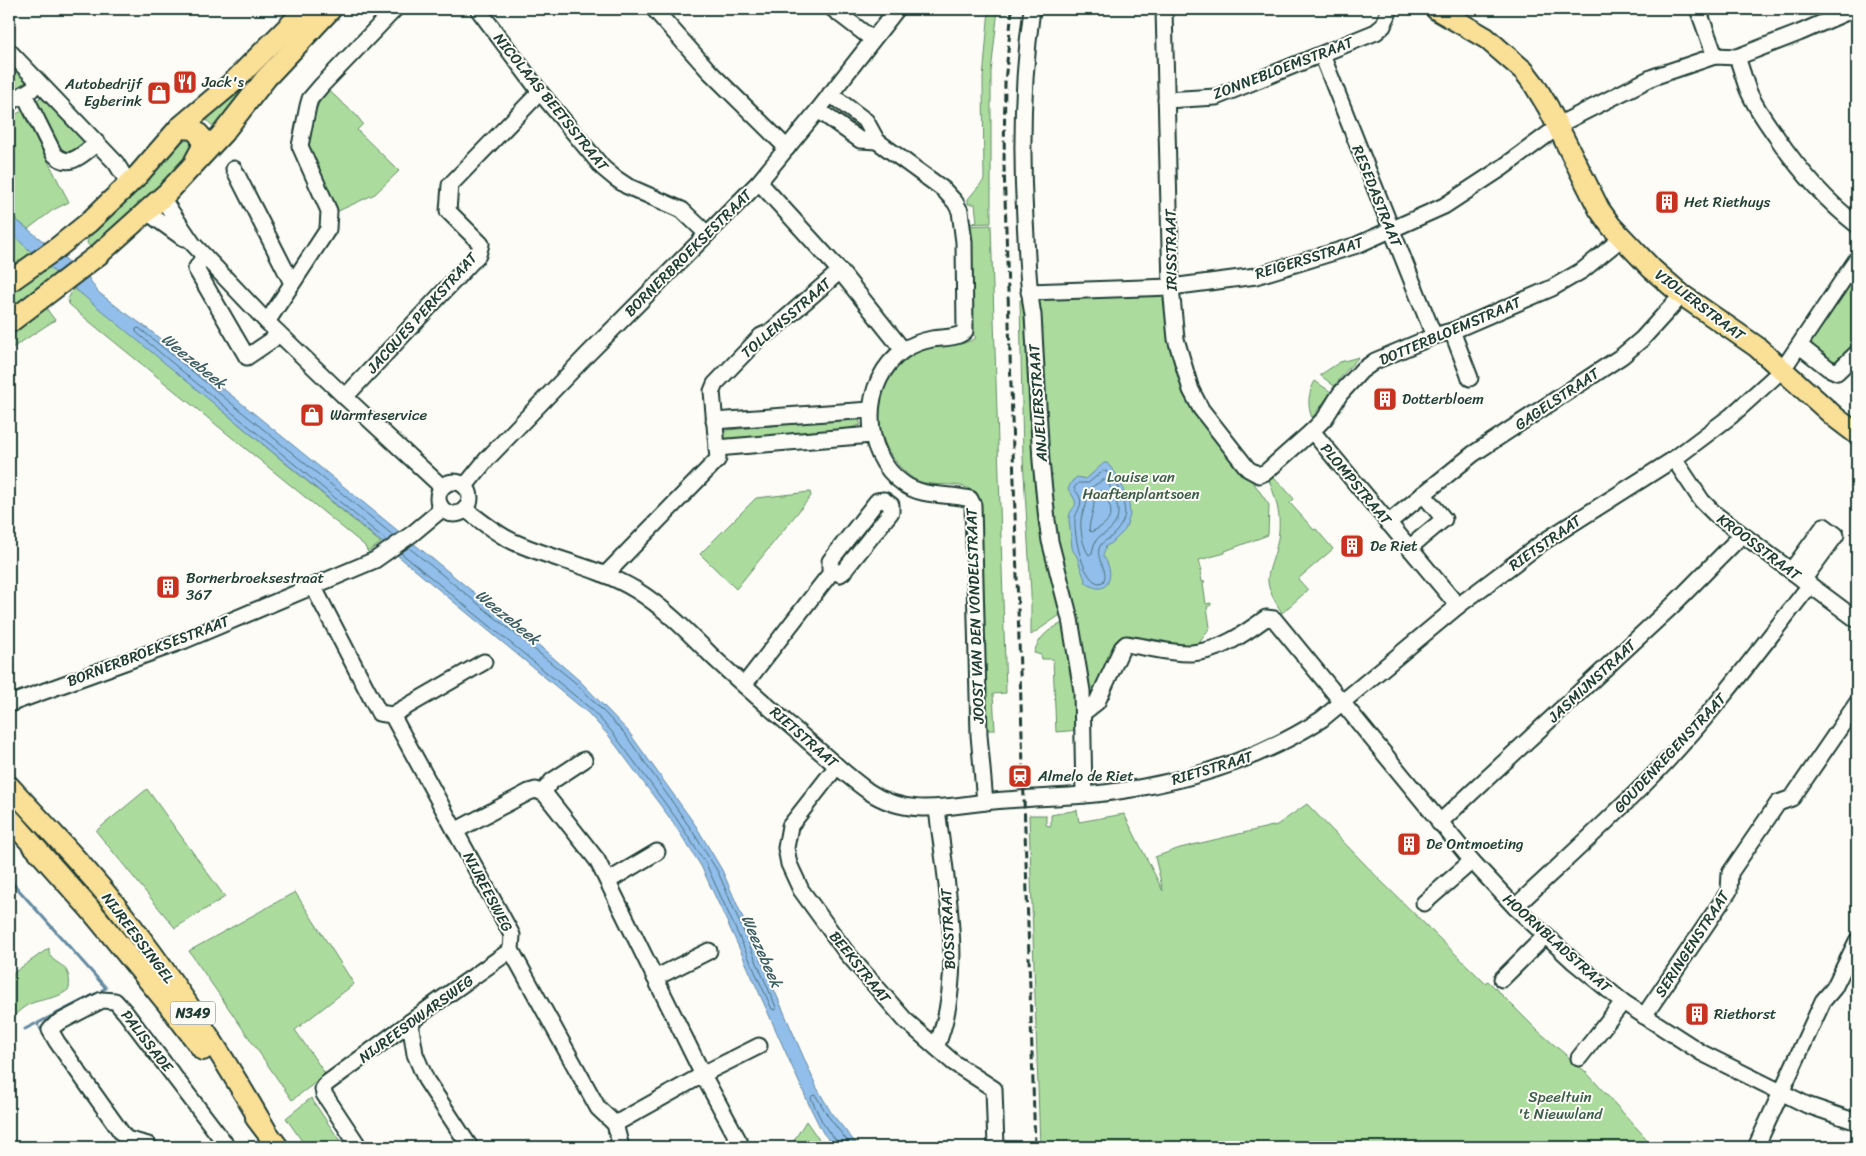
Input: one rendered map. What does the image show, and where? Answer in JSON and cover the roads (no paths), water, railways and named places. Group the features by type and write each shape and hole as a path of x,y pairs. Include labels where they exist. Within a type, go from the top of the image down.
{"main road":[{"path":"9,282 88,223 134,180 179,128 231,84 306,9"},
{"path":"9,324 98,255 162,198 223,133 266,78 331,9"},
{"name":"VIOLIERSTRAAT","path":"1436,9 1472,30 1505,54"},
{"name":"VIOLIERSTRAAT","path":"1458,9 1483,31 1534,84 1599,209 1622,238 1652,269 1682,295 1750,342 1783,369 1836,418 1857,434"},
{"path":"179,128 194,129 202,138 202,148 192,167"},
{"path":"88,223 81,244 87,251 98,255"},
{"name":"NIJREESSINGEL","path":"9,786 82,866 135,930 236,1078 265,1129"},
{"name":"NIJREESSINGEL","path":"9,818 89,908 167,1003 278,1147"}],"street":[{"path":"204,256 196,269 247,357 272,340 273,328 292,284 328,229 329,211 300,146 310,99 395,9"},
{"name":"NICOLAAS BEETSSTRAAT","path":"478,9 540,92 602,168 627,186 682,210 706,234"},
{"path":"654,9 709,71 786,148"},
{"path":"833,9 872,39"},
{"name":"BORNERBROEKSESTRAAT","path":"465,486 487,459 759,182 897,9"},
{"name":"ANJELIERSTRAAT","path":"1032,9 1022,108 1023,180 1029,292 1047,520 1050,541 1070,619 1082,691 1084,713 1084,795"},
{"name":"IRISSTRAAT","path":"1164,9 1171,287 1176,339 1190,390 1200,409 1248,469"},
{"path":"1698,9 1714,56 1738,57 1799,34 1854,9"},
{"name":"ZONNEBLOEMSTRAAT","path":"1166,100 1216,97 1376,32 1383,26 1388,14"},
{"path":"9,51 134,180"},
{"name":"RESEDASTRAAT","path":"1322,55 1434,336"},
{"name":"REIGERSSTRAAT","path":"1029,292 1171,287 1256,276 1357,245 1444,206 1502,168 1566,121 1653,77 1714,56"},
{"path":"1738,57 1748,90 1758,110 1792,160 1841,212 1857,224"},
{"path":"9,103 39,84"},
{"name":"JACQUES PERKSTRAAT","path":"344,397 478,255 481,244 448,211 450,185 540,92"},
{"path":"24,94 54,154 61,160 67,162 81,155 107,153"},
{"name":"JOOST VAN DEN VONDELSTRAAT","path":"830,94 866,122 877,141 942,190 955,202 960,211 964,242 965,331 961,335 932,339 914,344 903,350 883,371 870,410 872,435 884,463 904,484 924,493 962,496 970,499 973,505 979,735 985,802"},
{"name":"JOOST VAN DEN VONDELSTRAAT","path":"818,110 860,140 877,141"},
{"path":"234,169 292,284"},
{"path":"759,182 840,270 903,350"},
{"path":"162,198 193,244 273,328 344,397 442,487"},
{"path":"147,212 193,244"},
{"name":"DOTTERBLOEMSTRAAT","path":"1248,469 1260,475 1266,472 1312,432 1325,418 1340,394 1361,371 1375,361 1434,336 1452,331 1552,288 1583,270 1622,238"},
{"name":"RIETSTRAAT","path":"465,509 497,533 513,542 605,575 636,590 665,611 744,685 837,766 869,792 889,802 904,806 937,809 985,802 1111,792 1202,774 1257,754 1298,735 1322,719 1458,606 1543,542 1674,459 1730,416 1783,369 1857,259"},
{"name":"TOLLENSSTRAAT","path":"717,448 712,391 714,384 762,336 770,332 840,270"},
{"name":"GAGELSTRAAT","path":"1388,523 1473,454 1622,356 1642,339 1682,295"},
{"path":"1452,331 1470,378"},
{"path":"1800,346 1828,368 1837,372 1857,353"},
{"path":"714,421 870,410"},
{"name":"PLOMPSTRAAT","path":"1312,432 1458,606"},
{"path":"605,575 718,459 717,448 872,435"},
{"name":"KROOSSTRAAT","path":"1674,459 1702,501 1715,514 1857,620"},
{"path":"453,482 465,486 470,497 469,504 465,509 460,513 454,514 442,509 438,498 442,487 453,482"},
{"path":"744,685 833,570 840,574 843,572 891,512 891,505 888,502 904,484"},
{"path":"1409,548 1444,519 1423,494"},
{"name":"BORNERBROEKSESTRAAT","path":"9,704 183,641 384,555 442,509"},
{"name":"GOUDENREGENSTRAAT","path":"1515,907 1631,798 1665,762 1755,657 1807,583 1836,535 1824,526 1790,571"},
{"name":"JASMIJNSTRAAT","path":"1439,823 1672,606 1742,536"},
{"name":"NIJREESWEG","path":"313,586 379,713 392,715 456,830 512,935 511,950 598,1108 615,1124"},
{"name":"HOORNBLADSTRAAT","path":"1084,713 1097,702 1122,648 1126,644 1192,653 1211,650 1241,636 1266,618 1274,619 1472,861 1515,907 1578,966 1623,1002 1702,1053 1781,1094 1857,1122"},
{"path":"392,715 484,662"},
{"name":"SERINGENSTRAAT","path":"1644,1016 1729,890 1730,874 1778,803 1792,798 1857,703"},
{"path":"543,792 552,782 584,760"},
{"name":"BEEKSTRAAT","path":"837,766 790,826 786,848 789,864 801,890 846,952 901,1016 954,1063 994,1089 996,1147"},
{"path":"456,830 529,792 536,790 543,792 595,856 703,1075 742,1147"},
{"name":"BOSSTRAAT","path":"936,1047 942,1034 950,991 951,955 949,899 937,809"},
{"path":"608,881 656,852"},
{"path":"1424,903 1472,861"},
{"path":"1502,979 1545,936"},
{"path":"1756,1147 1823,1001 1834,988 1857,941"},
{"name":"NIJREESDWARSWEG","path":"359,1147 324,1094 323,1089 326,1084 511,950"},
{"path":"655,978 709,951"},
{"name":"PALISSADE","path":"149,1147 148,1145 126,1139 50,1030 56,1024 102,1000 115,1001 131,1019 226,1147"},
{"path":"1578,1058 1623,1002"},
{"path":"410,1022 415,1054 426,1080 470,1147"},
{"path":"621,1147 615,1124 759,1046"}],"water":[{"path":"9,214 88,277 98,292 147,328 235,398 542,648 580,681 628,731 696,826 722,870 817,1088 832,1114 859,1147 835,1147 823,1133 701,866 672,821 609,736 588,713 33,254 9,231"},
{"path":"1104,463 1107,463 1122,481 1123,490 1129,502 1130,515 1125,530 1112,543 1106,546 1103,556 1107,562 1110,576 1105,586 1101,588 1086,583 1072,548 1069,520 1075,501 1068,489 1072,481 1077,477 1086,479"}],"waterway":[{"path":"9,879 106,988 102,990"},
{"path":"38,1025 38,1023 95,994"},
{"path":"25,1029 35,1024"},
{"path":"40,1028 45,1035"}],"railway":[{"path":"1012,9 1005,83 1004,165 1035,1147"}],"place":[{"name":"Jack's","path":"185,82"},
{"name":"Autobedrijf Egberink","path":"159,93"},
{"name":"Het Riethuys","path":"1667,202"},
{"name":"Dotterbloem","path":"1385,399"},
{"name":"Warmteservice","path":"312,415"},
{"name":"De Riet","path":"1352,546"},
{"name":"Bornerbroeksestraat 367","path":"168,587"},
{"name":"Almelo de Riet","path":"1020,776"},
{"name":"De Ontmoeting","path":"1409,844"},
{"name":"Riethorst","path":"1697,1014"}],"water label":[{"name":"Weezebeek","path":"194,361"},
{"name":"Weezebeek","path":"508,617"},
{"name":"Weezebeek","path":"762,951"}],"park label":[{"name":"Louise van Haaftenplantsoen","path":"1141,486"},
{"name":"Speeltuin 't Nieuwland","path":"1560,1106"}]}
